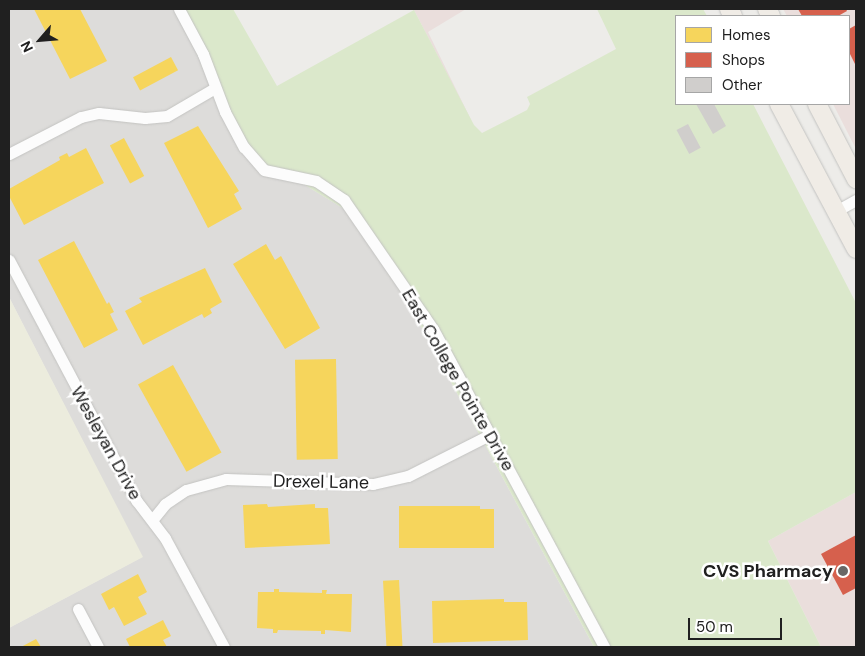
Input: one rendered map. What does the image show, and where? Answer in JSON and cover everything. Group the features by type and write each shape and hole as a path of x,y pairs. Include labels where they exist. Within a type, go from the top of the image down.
{"main road":[{"path":"780,105 856,249"},
{"path":"818,105 856,179"}],"street":[{"name":"East College Pointe Drive","path":"179,9 203,54 215,88 244,147 264,170 316,181 344,200 433,329 604,647"},
{"path":"9,154 81,117 99,113 145,118 167,116 215,88"},
{"path":"836,212 856,200"},
{"name":"Wesleyan Drive","path":"9,260 136,500 153,519 224,647"},
{"name":"Drexel Lane","path":"153,519 165,504 186,490 226,479 373,484 408,476 491,434"},
{"path":"78,609 98,647"}],"shaded area":[{"path":"9,9 174,9 258,166 305,185 344,209 396,280 594,647 9,647 9,628 142,557 9,297"},
{"path":"466,9 428,32 474,126 414,10"},
{"path":"783,9 856,9 856,149 834,105 850,105 850,15 786,15"},
{"path":"9,297 143,557 9,628"},
{"path":"856,492 856,647 821,647 768,541"}],"green space":[{"path":"174,9 233,9 277,86 414,10 474,125 482,133 527,110 530,104 527,97 616,49 597,9 703,9 706,15 675,15 675,105 754,105 856,303 856,492 768,541 821,647 594,647 396,280 344,209 305,185 258,166"}],"building: Homes":[{"path":"34,9 80,9 107,61 70,79"},
{"path":"171,57 178,70 140,90 133,77"},
{"path":"198,126 239,191 234,194 242,209 208,228 164,143"},
{"path":"124,138 144,176 130,183 110,146"},
{"path":"86,148 104,183 24,225 9,196 9,189 60,160 59,157 67,153 69,157"},
{"path":"74,241 107,304 109,302 114,312 110,314 118,330 84,348 38,260"},
{"path":"266,244 275,260 281,256 320,328 285,349 233,264"},
{"path":"205,268 222,302 210,309 212,313 204,318 202,314 143,345 125,311 142,302 139,298"},
{"path":"336,359 338,459 297,460 295,360"},
{"path":"173,365 221,452 186,472 138,384"},
{"path":"267,504 268,507 315,504 315,508 328,508 330,544 245,548 243,505"},
{"path":"399,506 480,506 480,509 494,509 494,548 399,548"},
{"path":"138,574 147,592 138,597 147,614 124,626 114,607 109,610 101,594"},
{"path":"399,580 403,647 386,647 383,581"},
{"path":"274,589 279,589 279,592 322,593 322,590 327,590 326,594 352,594 351,632 325,630 325,634 321,634 321,631 278,630 277,633 273,633 273,629 257,628 258,592 274,592"},
{"path":"504,599 504,602 527,602 528,640 433,643 432,601"},
{"path":"163,620 171,636 163,640 167,647 130,647 126,639"},
{"path":"36,639 41,647 21,647"}],"building: Shops":[{"path":"798,9 846,9 847,11 840,15 801,15"},
{"path":"856,25 856,66 850,54 850,28"},
{"name":"CVS Pharmacy","path":"856,535 856,588 843,595 821,554"}],"building: Other":[{"path":"697,105 715,105 726,126 713,134"},
{"path":"688,124 701,148 689,154 677,130"}],"place":[{"name":"CVS Pharmacy","path":"843,571"}]}
